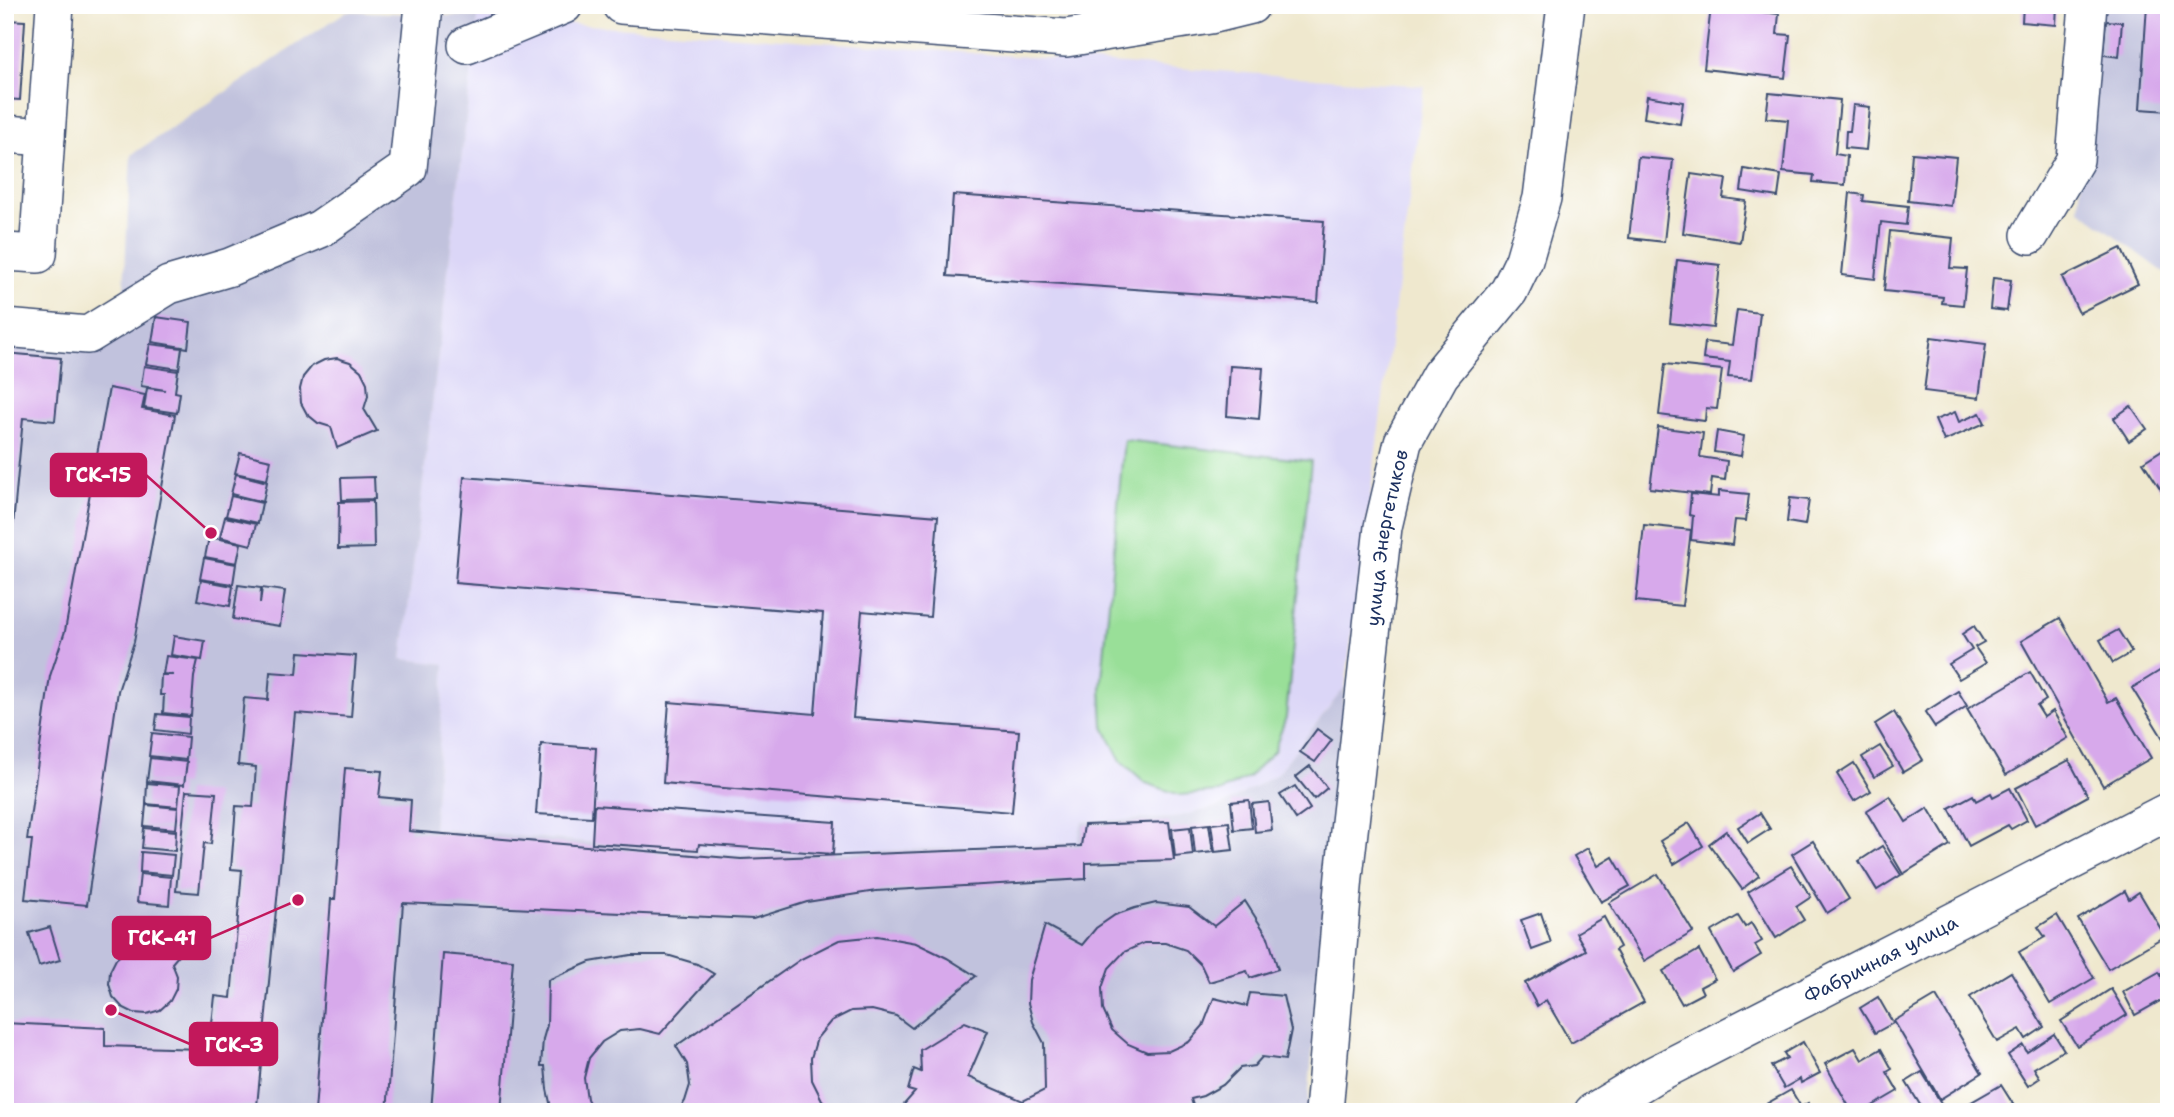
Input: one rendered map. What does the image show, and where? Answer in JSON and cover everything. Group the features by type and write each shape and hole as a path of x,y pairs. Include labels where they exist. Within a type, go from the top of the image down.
{"street":[{"path":"5,251 38,254 55,5"},
{"path":"5,328 88,335 169,285 230,267 320,229 408,167 424,5"},
{"path":"467,45 564,5"},
{"path":"621,5 1066,38 1210,15 1251,5"},
{"name":"улица Энергетиков","path":"1324,1112 1345,876 1383,527 1403,442 1440,375 1509,290 1524,260 1542,198 1566,5"},
{"path":"2030,235 2075,160 2088,5"},
{"path":"5,134 46,137"},
{"name":"Фабричная улица","path":"1593,1112 1654,1075 2169,811"}],"shaded area":[{"path":"2093,5 2169,5 2169,276 2079,209"},
{"path":"347,11 478,17 402,659 445,664 433,829 745,856 1077,844 1082,822 1173,818 1221,806 1276,775 1345,687 1307,1112 5,1112 5,315 122,325 131,155"},
{"path":"478,17 1424,86 1345,687 1276,775 1221,806 1173,818 1082,822 1078,844 745,856 433,829 445,664 402,659"}],"green space":[{"path":"1124,440 1311,461 1286,717 1274,751 1249,777 1219,792 1180,795 1146,783 1121,761 1103,725 1101,689"}],"building":[{"path":"2023,5 2057,5 2056,25 2022,22"},
{"path":"2147,5 2169,5 2169,111 2140,109"},
{"path":"1711,6 1779,14 1777,34 1790,35 1785,78 1704,69"},
{"path":"5,20 25,21 20,100 5,99"},
{"path":"2106,21 2122,22 2119,57 2103,55"},
{"path":"1769,93 1840,100 1835,154 1847,156 1845,185 1813,182 1814,175 1783,172 1788,120 1766,118"},
{"path":"1647,96 1683,102 1680,124 1644,118"},
{"path":"1853,105 1870,107 1866,150 1845,148 1846,131 1850,131"},
{"path":"1912,153 1956,157 1951,206 1908,201"},
{"path":"1638,157 1673,160 1664,242 1629,238"},
{"path":"1744,169 1781,175 1778,197 1741,191"},
{"path":"1691,174 1726,179 1723,198 1746,201 1740,242 1683,233"},
{"path":"1850,193 1864,195 1863,201 1908,206 1906,225 1881,222 1875,279 1842,275"},
{"path":"953,195 1324,221 1318,302 947,276"},
{"path":"1890,231 1953,238 1950,268 1967,269 1963,305 1942,303 1943,297 1884,291"},
{"path":"2121,248 2138,284 2079,313 2062,277"},
{"path":"1677,260 1720,265 1713,328 1670,323"},
{"path":"1993,278 2011,280 2007,311 1990,309"},
{"path":"1737,310 1760,313 1752,379 1728,377 1730,362 1703,359 1705,342 1732,345"},
{"path":"156,317 191,322 188,348 152,342"},
{"path":"1931,337 1986,344 1979,398 1924,391"},
{"path":"150,344 182,348 179,369 146,364"},
{"path":"5,353 61,358 55,421 23,418 7,590 5,590"},
{"path":"337,358 350,362 361,371 367,383 368,396 364,409 377,431 337,448 331,427 318,423 307,414 301,403 300,389 303,377 312,366"},
{"path":"1665,364 1722,370 1717,409 1706,408 1705,421 1659,415"},
{"path":"144,366 178,371 175,392 180,393 177,413 144,408 147,388 165,390 141,386"},
{"path":"1230,366 1263,368 1259,419 1227,416"},
{"path":"109,388 145,395 142,409 175,415 134,642 118,691 87,905 25,899 32,840 27,840 50,676 65,631"},
{"path":"2131,406 2147,429 2129,441 2114,418"},
{"path":"1955,412 1959,422 1980,413 1985,423 1944,441 1935,420"},
{"path":"1658,427 1703,433 1700,457 1727,461 1725,480 1712,478 1710,495 1650,488"},
{"path":"1717,431 1744,436 1741,456 1714,452"},
{"path":"2162,450 2169,461 2169,502 2143,462"},
{"path":"240,453 271,460 267,480 235,473"},
{"path":"236,474 267,482 263,502 231,494"},
{"path":"374,477 375,499 342,500 341,478"},
{"path":"464,477 938,516 930,617 862,611 853,718 1019,731 1012,812 663,783 669,702 815,714 823,613 455,583"},
{"path":"1719,491 1749,494 1746,521 1735,520 1732,545 1691,540 1691,494 1719,497"},
{"path":"231,496 262,503 258,523 226,516"},
{"path":"1790,498 1809,500 1805,525 1787,522"},
{"path":"373,501 374,548 338,549 339,502"},
{"path":"225,517 256,524 251,545 220,537"},
{"path":"1644,525 1691,530 1682,606 1636,601"},
{"path":"209,537 241,543 237,563 205,557"},
{"path":"204,558 236,564 233,584 200,579"},
{"path":"201,580 233,586 230,606 197,600"},
{"path":"238,585 261,588 260,604 262,588 285,591 280,626 233,619"},
{"path":"2060,618 2108,702 2116,698 2151,758 2103,786 2021,641"},
{"path":"1974,626 1984,642 1975,647 1986,663 1959,679 1949,664 1972,650 1962,634"},
{"path":"2118,630 2132,652 2113,663 2100,640"},
{"path":"174,636 205,641 202,660 171,655"},
{"path":"299,652 356,656 351,717 295,713 257,1106 5,1106 5,1023 105,1028 105,1046 233,1050 234,1027 212,1024 215,996 231,998 242,870 231,869 236,806 253,807 256,767 238,765 244,698 268,700 270,672 297,674"},
{"path":"166,656 198,660 191,716 163,713 161,675 173,675 163,674"},
{"path":"2166,667 2169,671 2167,745 2132,688"},
{"path":"2030,672 2046,700 2037,706 2044,717 2053,711 2068,738 2006,775 1967,709"},
{"path":"1958,691 1967,706 1935,727 1925,712"},
{"path":"1894,712 1923,760 1903,772 1875,724"},
{"path":"157,714 189,717 188,734 155,730"},
{"path":"1317,729 1332,740 1315,762 1300,752"},
{"path":"152,733 188,737 186,760 149,756"},
{"path":"541,744 596,748 592,817 536,814"},
{"path":"1880,746 1893,766 1874,777 1862,757"},
{"path":"150,758 187,762 184,785 147,781"},
{"path":"2069,760 2088,796 2035,825 2016,788"},
{"path":"1854,763 1871,791 1854,801 1837,774"},
{"path":"1310,766 1327,788 1314,799 1296,777"},
{"path":"345,768 382,771 379,797 411,800 409,831 741,859 1081,846 1084,825 1169,822 1174,860 1086,863 1086,879 876,891 807,902 753,919 403,903 387,1112 315,1112 331,899 335,899"},
{"path":"147,783 180,786 178,807 146,804"},
{"path":"1295,786 1310,809 1296,819 1280,795"},
{"path":"2010,788 2027,820 2011,829 2008,825 1969,846 1949,808 1973,795 1976,801 1991,793 1993,797"},
{"path":"186,791 216,793 211,844 204,843 199,893 176,891"},
{"path":"1890,796 1906,822 1928,808 1950,845 1903,874 1866,811"},
{"path":"1249,800 1252,828 1234,830 1231,802"},
{"path":"1269,802 1272,830 1255,832 1252,804"},
{"path":"146,805 178,808 176,829 144,826"},
{"path":"594,805 835,822 833,854 699,844 698,850 592,843"},
{"path":"1760,813 1770,829 1748,843 1738,827"},
{"path":"1229,822 1233,850 1215,852 1211,824"},
{"path":"1689,823 1703,846 1674,864 1660,841"},
{"path":"1209,824 1213,852 1195,854 1192,826"},
{"path":"1190,827 1193,855 1175,857 1172,829"},
{"path":"144,828 176,831 175,851 142,848"},
{"path":"1726,831 1759,876 1742,889 1709,844"},
{"path":"1813,841 1849,899 1827,913 1792,854"},
{"path":"1882,846 1901,875 1877,890 1859,861"},
{"path":"1588,848 1598,866 1613,857 1630,886 1601,902 1574,856"},
{"path":"141,852 174,855 172,875 140,872"},
{"path":"1791,866 1811,897 1796,907 1804,920 1776,938 1748,892"},
{"path":"140,874 171,877 169,905 137,902"},
{"path":"1658,874 1693,932 1644,961 1609,903"},
{"path":"2125,891 2129,899 2139,892 2165,936 2108,969 2078,919"},
{"path":"1245,901 1268,937 1278,969 1250,978 1247,971 1209,982 1201,965 1186,950 1165,943 1144,943 1124,952 1109,968 1102,988 1103,1010 1112,1030 1128,1044 1147,1052 1169,1051 1189,1042 1203,1026 1214,998 1247,1006 1250,993 1283,996 1291,1030 1285,1060 1262,1057 1254,1066 1240,1068 1223,1085 1191,1099 1195,1112 895,1112 915,1092 908,1090 914,1069 921,1072 920,1050 965,1022 988,1031 968,1077 1023,1101 1045,1090 1044,1043 1033,1022 1028,1003 1029,980 1045,925 1082,945 1096,928 1115,915 1135,908 1156,903 1189,907 1214,926"},
{"path":"1541,913 1551,943 1532,950 1521,920"},
{"path":"2057,915 2094,978 2050,1004 2019,952 2045,937 2038,927"},
{"path":"1738,916 1745,927 1751,923 1762,941 1755,945 1761,955 1733,972 1711,932"},
{"path":"1604,917 1620,947 1615,950 1644,1002 1571,1043 1546,1000 1537,1006 1525,983 1586,950 1576,933"},
{"path":"147,923 184,949 172,963 177,976 176,989 170,1001 160,1010 147,1014 134,1013 122,1007 113,997 109,984 110,971 116,959"},
{"path":"50,927 60,960 39,966 29,933"},
{"path":"877,936 916,943 976,976 912,1028 896,1016 872,1010 851,1011 831,1021 817,1038 811,1058 812,1080 822,1100 836,1112 678,1112 690,1085 687,1064 676,1046 801,959 839,940"},
{"path":"1699,950 1715,979 1700,987 1703,993 1682,1004 1663,971"},
{"path":"443,954 513,960 501,1112 431,1112"},
{"path":"631,955 667,955 697,964 714,974 660,1034 640,1029 620,1031 602,1042 589,1058 584,1078 587,1099 594,1112 552,1112 545,1066 541,1066 547,1025 548,980 590,962"},
{"path":"2011,972 2044,1027 2026,1039 2020,1029 1997,1042 1970,997"},
{"path":"2159,972 2169,989 2169,996 2135,1015 2123,992"},
{"path":"2111,989 2127,1015 2077,1046 2061,1021"},
{"path":"1936,996 1982,1073 1940,1099 1894,1021"},
{"path":"1878,997 1893,1023 1875,1033 1860,1008"},
{"path":"2054,1034 2064,1050 2034,1068 2040,1078 2028,1086 2008,1055 2023,1045 2027,1052"},
{"path":"1803,1042 1820,1073 1801,1083 1800,1079 1784,1088 1771,1066 1787,1058 1784,1053"},
{"path":"1855,1048 1862,1060 1881,1049 1892,1069 1887,1072 1898,1091 1862,1112 1852,1112 1825,1064"},
{"path":"1922,1072 1946,1112 1915,1112 1922,1108 1906,1082"},
{"path":"2001,1085 2013,1104 2000,1112 1972,1112 1968,1104"},
{"path":"1791,1090 1801,1107 1808,1103 1812,1112 1752,1112"}],"place":[{"name":"ГСК-15","path":"211,533"},
{"name":"ГСК-41","path":"298,900"},
{"name":"ГСК-3","path":"111,1010"}]}
